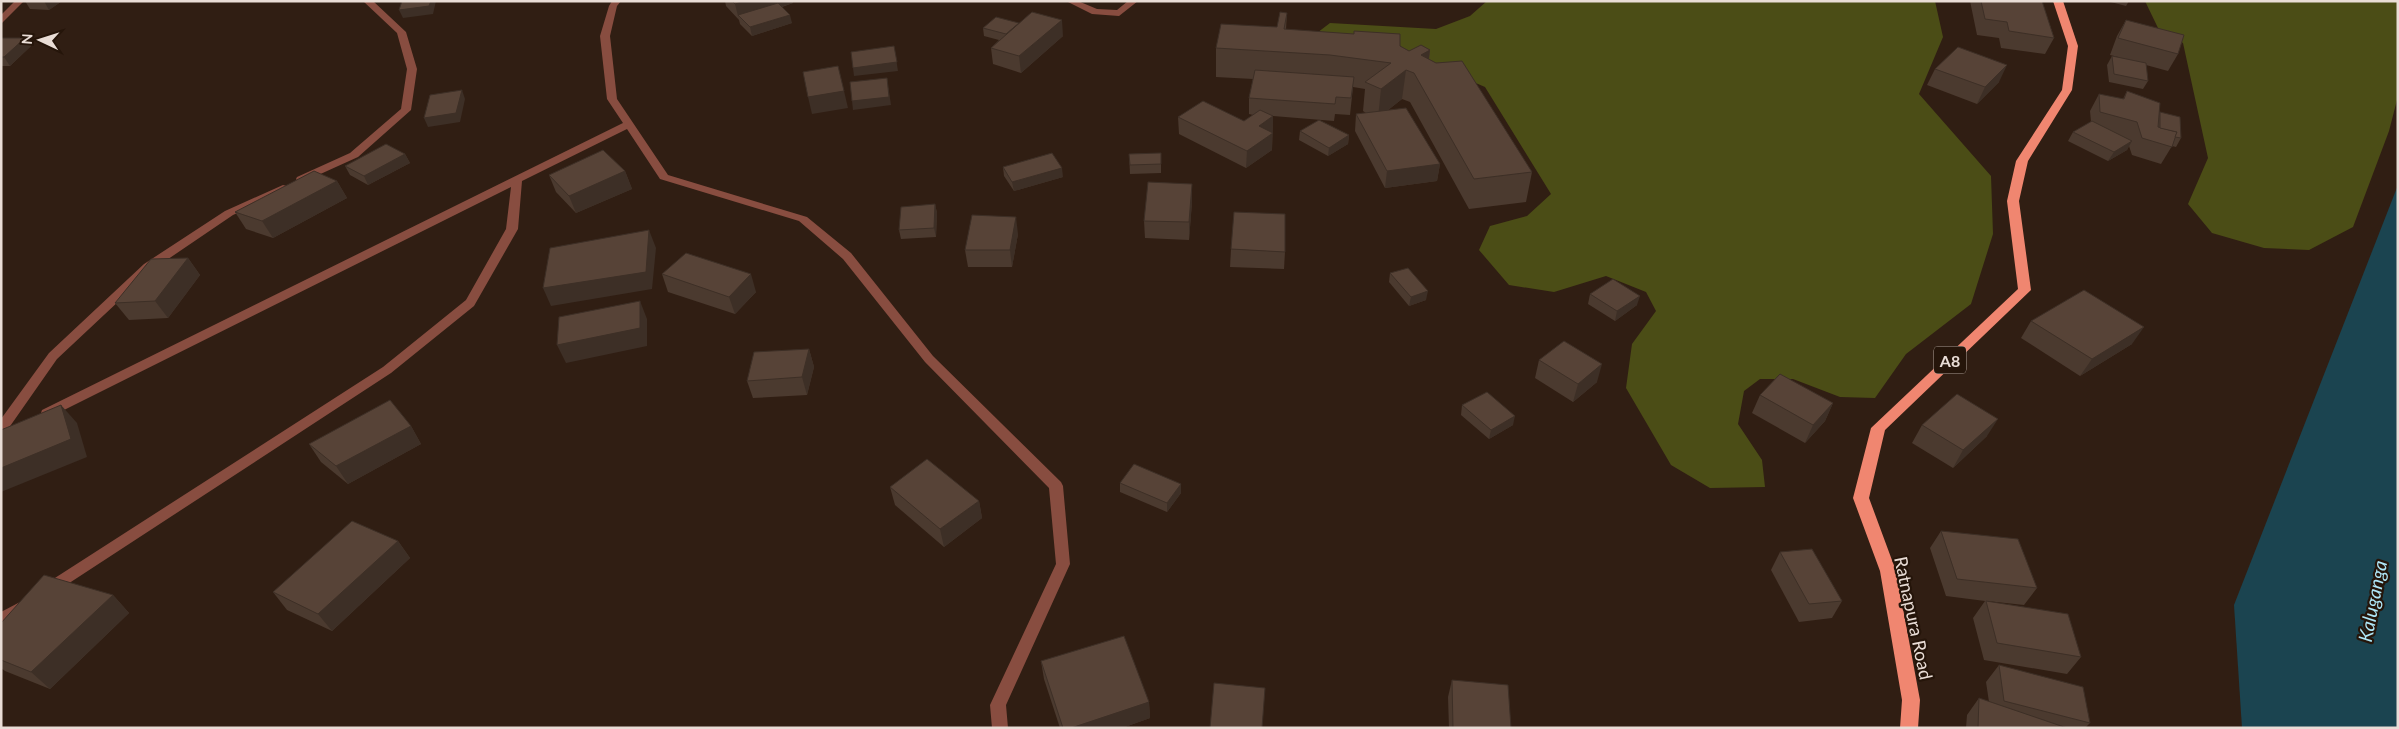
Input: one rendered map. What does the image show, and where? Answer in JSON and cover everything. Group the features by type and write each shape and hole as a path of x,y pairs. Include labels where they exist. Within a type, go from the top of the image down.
{"highway":[{"name":"Ratnapura Road","path":"1909,728 1912,700 1888,570 1861,498 1878,428 2025,290 2013,201 2022,161 2067,90 2073,46 2058,1"}],"street":[{"path":"1,21 20,1"},
{"path":"1,429 53,356 148,267 229,214 354,155 406,110 412,69 402,32 368,1"},
{"path":"617,1 613,6 605,36 612,99 664,178 803,219 847,256 929,359 1056,486 1063,564 998,705 1000,728"},
{"path":"1070,1 1095,12 1119,13 1134,1"},
{"path":"33,420 628,125"},
{"path":"1,620 387,370 470,303 512,228 517,179"},
{"path":"1,434 15,429"}],"shaded area":[{"path":"1487,1 1935,1 1943,37 1919,94 1991,176 1993,234 1971,304 1906,354 1875,398 1840,397 1793,379 1760,379 1744,391 1738,424 1762,460 1765,487 1710,488 1671,465 1626,388 1632,344 1656,311 1646,292 1606,276 1554,292 1509,285 1479,250 1490,226 1527,216 1551,194 1485,87 1413,56 1313,36 1330,23 1436,29 1470,16"},
{"path":"2145,1 2398,1 2398,96 2389,131 2353,227 2309,250 2264,248 2212,233 2188,204 2208,158 2183,43 2158,28"}],"water":[{"name":"Kaluganga","path":"2398,185 2398,728 2242,728 2234,605"}],"building":[{"path":"402,1 431,1 429,6 399,10"},
{"path":"732,1 744,1 735,4"},
{"path":"1981,1 2042,1 2054,38 2009,31 2007,22 1985,19"},
{"path":"778,3 790,15 750,27 738,15"},
{"path":"1032,12 1062,20 1019,56 991,48"},
{"path":"1280,12 1287,13 1284,29 1354,34 1354,31 1400,34 1400,46 1409,51 1421,45 1430,50 1421,55 1436,63 1462,61 1532,172 1474,179 1414,73 1406,70 1381,89 1365,82 1391,63 1330,55 1216,48 1221,24 1277,27"},
{"path":"996,17 1019,23 1006,34 983,28"},
{"path":"2126,20 2184,35 2178,54 2118,38"},
{"path":"1,38 25,38 4,57 1,57"},
{"path":"894,46 897,62 853,68 851,52"},
{"path":"1958,47 2007,65 1985,87 1935,69"},
{"path":"2112,56 2146,63 2148,81 2114,74"},
{"path":"838,66 844,91 808,97 803,72"},
{"path":"1255,70 1354,77 1351,98 1336,97 1335,104 1249,98"},
{"path":"887,78 889,97 852,101 850,82"},
{"path":"462,90 456,113 424,118 430,95"},
{"path":"2127,91 2160,103 2158,127 2177,132 2172,147 2142,138 2137,122 2100,112 2099,94 2124,99"},
{"path":"1203,101 1244,121 1260,110 1273,116 1259,126 1273,133 1247,151 1178,117"},
{"path":"1406,108 1440,164 1387,171 1356,114"},
{"path":"2160,112 2180,117 2181,138 2175,137 2177,132 2160,128"},
{"path":"1319,120 1349,135 1329,148 1300,131"},
{"path":"2092,121 2132,141 2114,152 2073,132"},
{"path":"386,144 405,154 364,176 345,166"},
{"path":"603,150 625,171 569,196 549,175"},
{"path":"1052,153 1062,168 1012,182 1003,167"},
{"path":"1161,153 1161,164 1130,165 1129,154"},
{"path":"314,171 337,181 262,221 235,212"},
{"path":"1148,182 1192,184 1189,222 1144,221"},
{"path":"935,204 934,228 899,230 901,207"},
{"path":"1234,212 1285,214 1285,252 1231,249"},
{"path":"972,215 1016,217 1010,250 965,250"},
{"path":"649,230 646,272 543,288 550,248"},
{"path":"686,253 751,274 729,297 662,274"},
{"path":"188,258 155,301 115,303 151,259"},
{"path":"1408,268 1428,291 1411,297 1390,273"},
{"path":"1613,279 1640,296 1617,311 1590,294"},
{"path":"2084,290 2144,327 2092,359 2031,321"},
{"path":"640,301 640,328 557,345 559,317"},
{"path":"1564,341 1602,364 1578,384 1539,360"},
{"path":"809,349 802,377 747,381 754,352"},
{"path":"1780,374 1833,403 1813,425 1760,395"},
{"path":"1487,392 1515,416 1491,430 1462,405"},
{"path":"1957,394 1998,419 1963,450 1922,425"},
{"path":"390,400 411,426 336,466 309,444"},
{"path":"61,405 71,439 1,468 1,430"},
{"path":"927,459 979,501 940,529 890,487"},
{"path":"1134,464 1181,484 1167,503 1120,483"},
{"path":"352,521 398,541 318,614 273,592"},
{"path":"1941,531 2018,539 2037,588 1957,579"},
{"path":"1812,549 1842,601 1809,604 1780,552"},
{"path":"44,575 113,595 31,672 1,660 1,623"},
{"path":"1986,601 2068,614 2081,657 1997,643"},
{"path":"1124,636 1149,702 1071,728 1063,728 1041,661"},
{"path":"1999,665 2083,687 2090,723 2004,701"},
{"path":"1452,680 1508,685 1511,728 1453,728"},
{"path":"1214,683 1265,688 1262,728 1210,728"},
{"path":"1979,698 2067,728 1978,728"}]}
